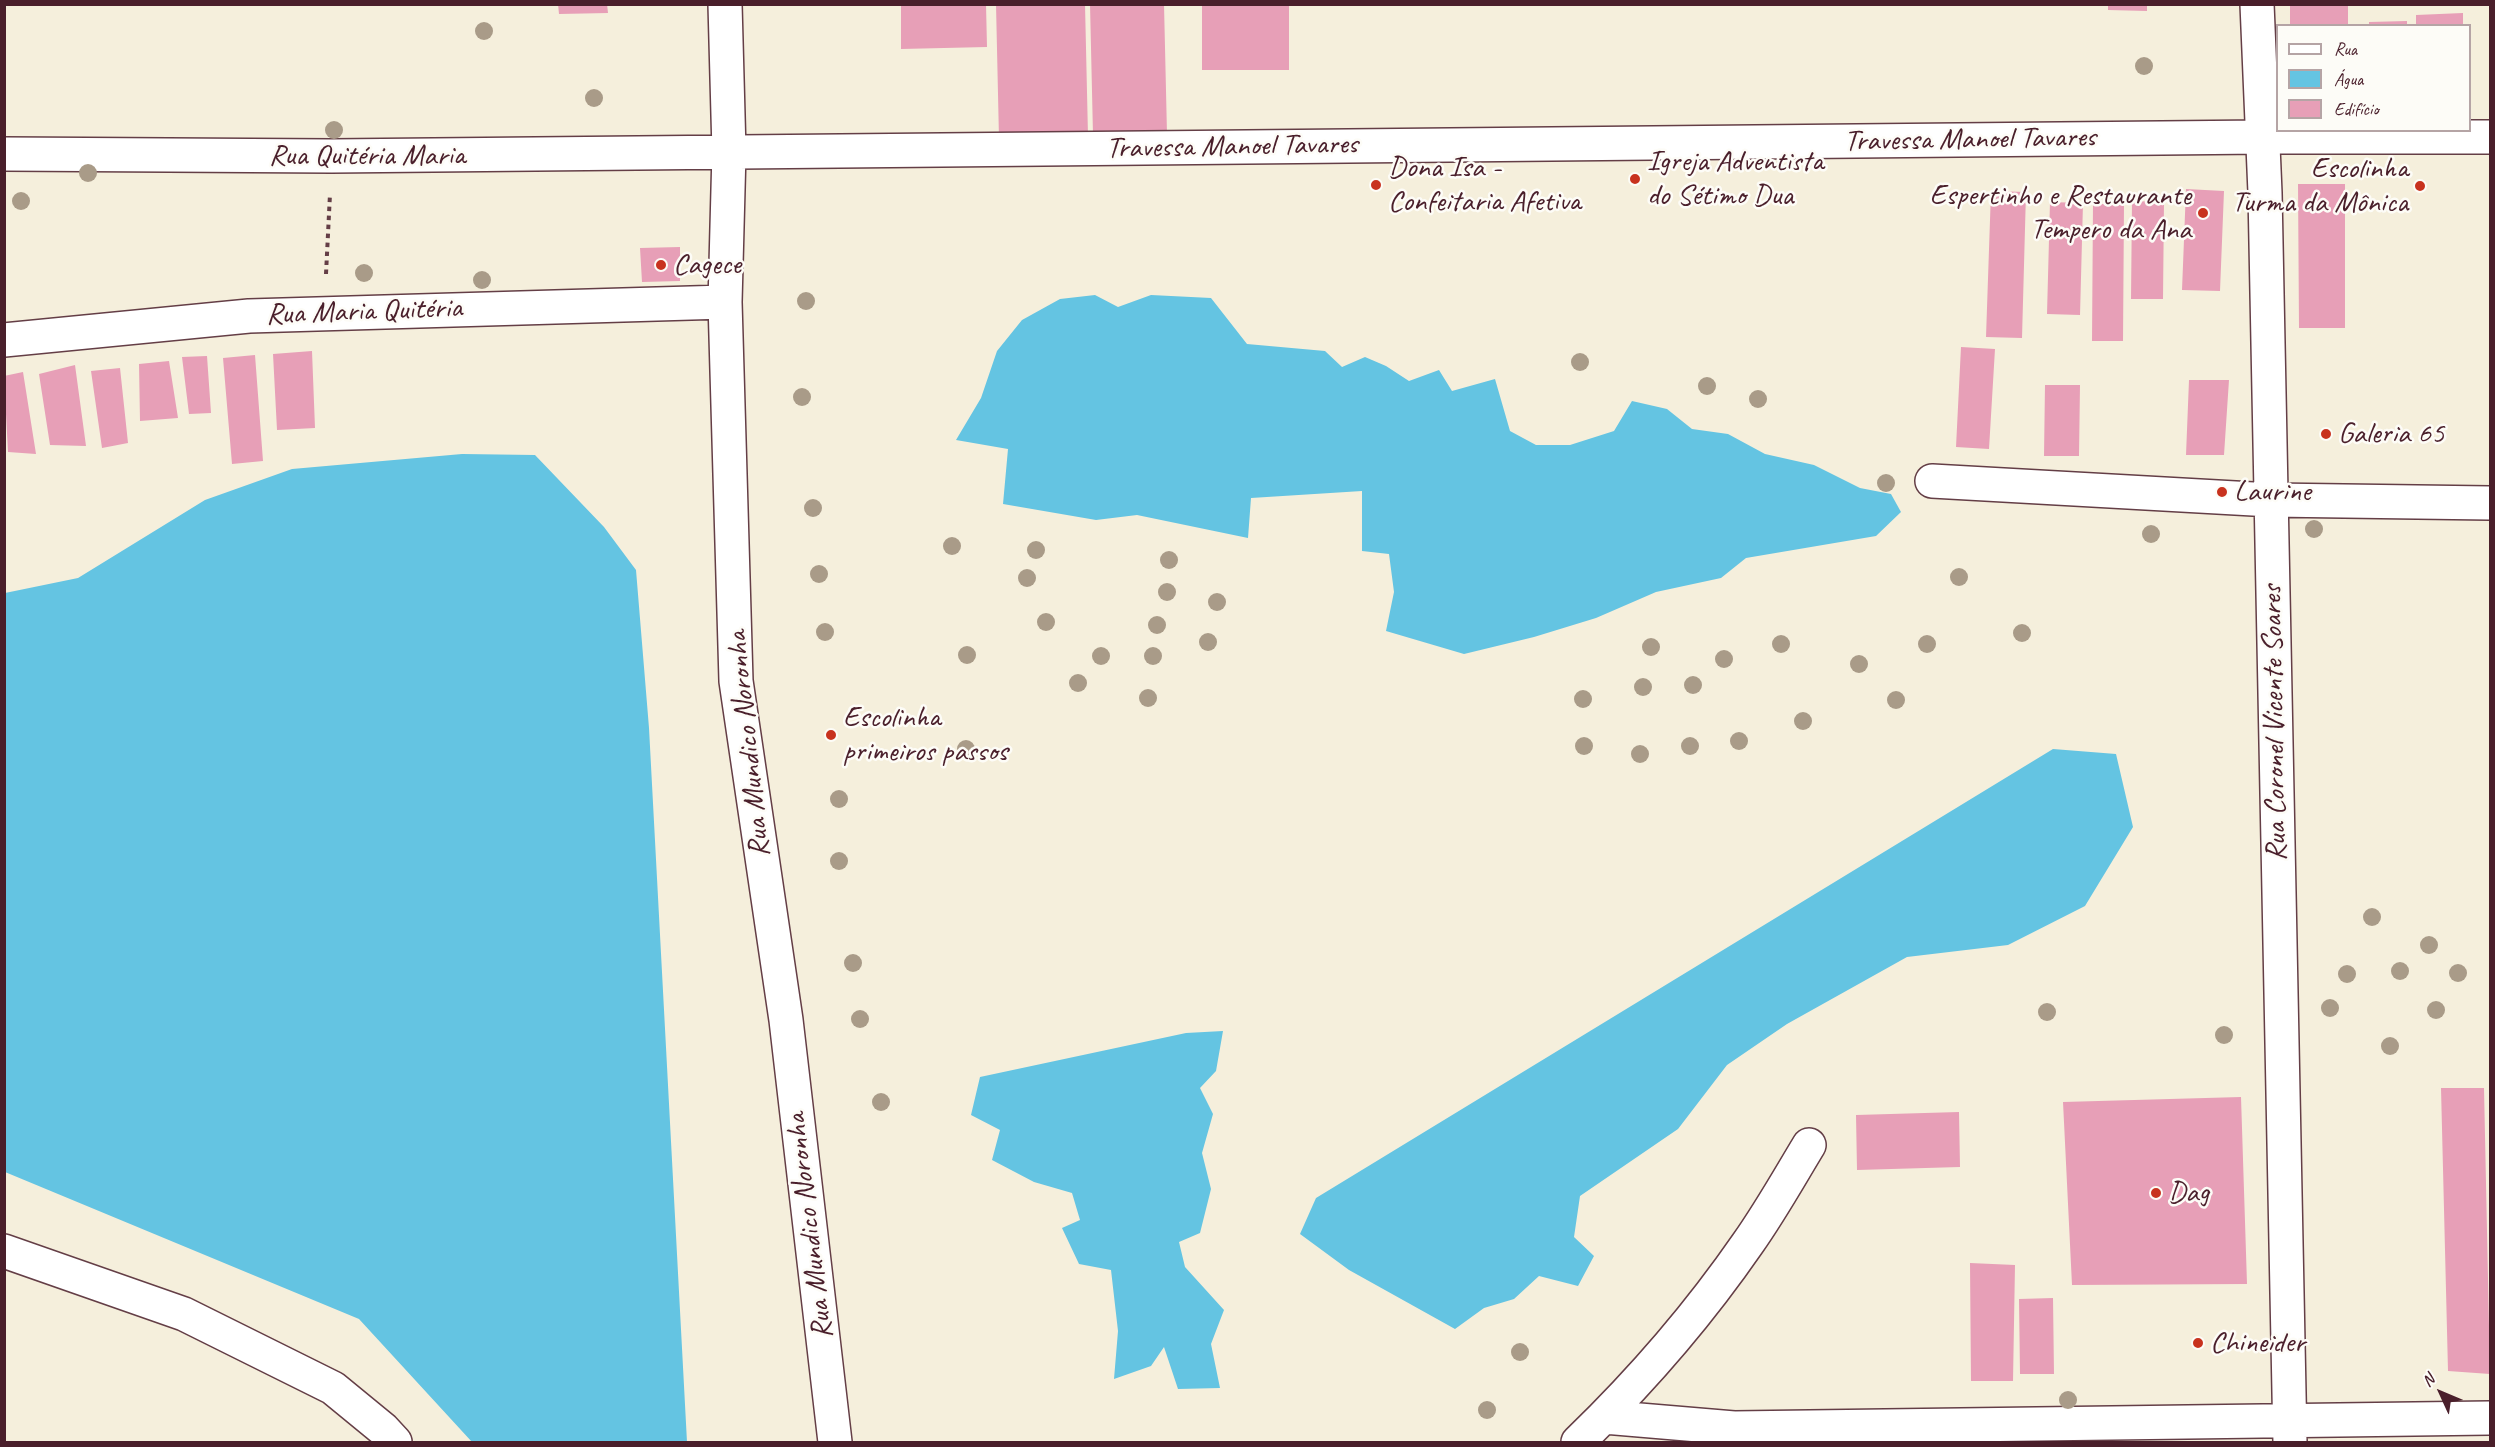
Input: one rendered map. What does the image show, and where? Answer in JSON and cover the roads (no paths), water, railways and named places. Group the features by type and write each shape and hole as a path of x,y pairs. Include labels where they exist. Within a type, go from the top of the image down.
{"street":[{"name":"Rua Mundico Noronha","path":"726,4 729,152 725,302 739,710 786,1020 836,1443"},
{"name":"Rua Coronel Vicente Soares","path":"2257,4 2263,137 2290,1432"},
{"name":"Travessa Manoel Tavares","path":"729,152 2490,136"},
{"name":"Rua Quitéria Maria","path":"4,154 120,157 729,152"},
{"name":"Rua Maria Quitéria","path":"4,340 249,316 725,302"},
{"path":"1932,481 2271,500 2490,503"},
{"path":"1578,1443 1604,1417 1690,1319 1749,1243 1809,1145"},
{"path":"4,1251 184,1314 333,1388 383,1429 394,1443"},
{"path":"1604,1417 1814,1435 2290,1432 2490,1418"}],"water":[{"path":"1095,295 1118,307 1151,295 1211,298 1247,344 1325,351 1342,367 1365,357 1386,366 1409,381 1439,370 1452,391 1495,379 1510,431 1536,445 1570,445 1614,431 1632,401 1667,409 1692,429 1728,434 1765,454 1814,465 1860,488 1891,494 1901,512 1876,536 1746,558 1721,578 1656,592 1596,618 1534,637 1464,654 1386,631 1394,592 1389,554 1362,551 1362,491 1251,498 1248,538 1137,515 1096,520 1003,504 1008,449 956,440 981,398 997,351 1022,320 1060,299"},
{"path":"462,454 535,455 604,527 636,570 649,728 687,1442 472,1442 359,1319 5,1172 5,593 78,578 205,500 292,469"},
{"path":"2053,749 2116,754 2133,827 2085,906 2008,945 1907,957 1787,1024 1727,1065 1678,1129 1580,1196 1574,1237 1594,1256 1578,1286 1539,1276 1514,1299 1484,1308 1455,1329 1349,1270 1300,1234 1316,1198"},
{"path":"1223,1031 1216,1071 1200,1088 1213,1114 1202,1153 1211,1189 1200,1233 1179,1242 1185,1267 1224,1310 1211,1344 1220,1388 1178,1389 1164,1347 1151,1366 1114,1379 1118,1331 1111,1270 1079,1264 1062,1228 1080,1220 1072,1193 1034,1182 992,1160 1000,1130 971,1115 980,1077 1186,1033"}],"place":[{"name":"Igreja Adventista do Sétimo Dua","path":"1635,179"},
{"name":"Dona Isa - Confeitaria Afetiva","path":"1376,185"},
{"name":"Escolinha Turma da Mônica","path":"2420,186"},
{"name":"Espertinho e Restaurante Tempero da Ana","path":"2203,213"},
{"name":"Cagece","path":"661,265"},
{"name":"Galeria 65","path":"2326,434"},
{"name":"Laurine","path":"2222,492"},
{"name":"Escolinha primeiros passos","path":"831,735"},
{"name":"Dag","path":"2156,1193"},
{"name":"Chineider","path":"2198,1343"}]}
